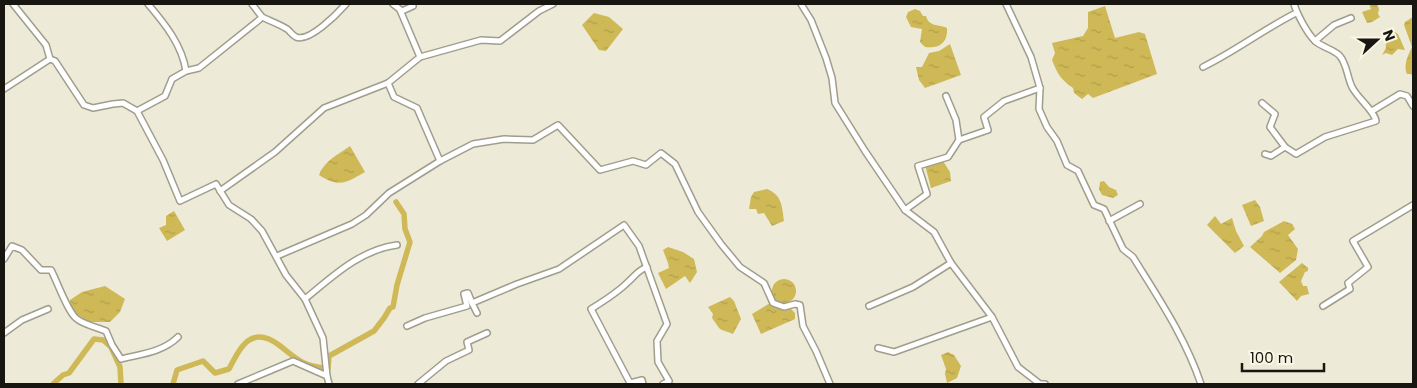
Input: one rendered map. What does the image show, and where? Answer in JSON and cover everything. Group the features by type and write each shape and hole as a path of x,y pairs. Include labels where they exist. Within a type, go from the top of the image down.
{"street":[{"path":"13,4 46,45 50,59 55,61 84,105 94,108 124,103 137,111 163,160 180,201 216,184 229,205 251,220 262,231 286,275 305,298 323,338 329,384"},
{"path":"148,4 167,27 184,58 186,71"},
{"path":"252,4 262,18 286,29 296,37 308,36 321,28 337,15 346,4"},
{"path":"393,4 400,10 420,57"},
{"path":"220,191 275,152 324,108 388,83 420,57 482,40 500,41 539,11 553,4"},
{"path":"801,4 826,58 832,78 835,103 865,151 905,210 934,232 951,263 992,317 1018,367 1039,384 1045,384"},
{"path":"1006,4 1031,57 1040,88 1039,109 1047,127 1057,141 1067,165 1078,171 1094,205 1104,209 1123,249 1133,257 1178,329 1202,384"},
{"path":"1262,103 1276,114 1270,127 1285,146 1296,154 1325,138 1376,121 1372,110 1364,104 1352,86 1347,69 1340,56 1315,40 1296,13 1294,4"},
{"path":"400,10 412,6"},
{"path":"1203,67 1224,57 1271,25 1296,13"},
{"path":"137,111 165,96 172,79 186,71 199,68 262,18"},
{"path":"1315,40 1334,25 1351,18"},
{"path":"4,89 50,59"},
{"path":"388,83 394,97 417,108 440,161"},
{"path":"905,210 927,194 918,166 948,157 959,140 988,130 984,116 1004,100 1040,88"},
{"path":"1372,110 1400,94 1407,96 1413,106"},
{"path":"946,96 956,120 959,140"},
{"path":"277,256 352,224 389,193 440,161 472,144 504,139 533,140 558,125 600,170 633,160 646,165 661,153 675,164 698,212 740,267 764,283 773,303 784,307 795,304 800,305 803,326 830,384"},
{"path":"1265,154 1271,156 1285,146"},
{"path":"1109,221 1140,204"},
{"path":"1323,306 1350,289 1348,283 1368,267 1353,241 1413,205"},
{"path":"472,303 559,269 624,225 639,246 667,324 656,341 658,362 670,383 663,384"},
{"path":"305,298 346,265 372,251 397,245"},
{"path":"4,259 12,246 22,250 41,270 51,270 67,302 69,311 75,318 84,323 106,331 112,345 121,358 160,350 178,337"},
{"path":"869,306 913,287 951,263"},
{"path":"643,384 642,380 630,383 591,309 623,286 639,270 647,267"},
{"path":"407,326 425,318 467,306 464,294 468,292 477,313"},
{"path":"4,333 22,320 48,309"},
{"path":"878,348 894,352 992,317"},
{"path":"418,384 446,361 469,350 467,342 486,333"},
{"path":"238,384 293,361 327,376"}],"water":[{"path":"1369,4 1377,4 1380,17 1367,23 1362,12 1371,9"},
{"path":"1105,6 1115,38 1139,32 1145,34 1157,74 1093,98 1088,94 1082,99 1074,93 1073,88 1062,79 1058,72 1052,60 1055,53 1052,43 1083,36 1088,28 1088,12"},
{"path":"915,9 920,11 923,16 926,16 927,20 932,24 947,28 946,38 942,44 934,47 925,47 920,42 922,29 911,27 906,17 908,12"},
{"path":"594,13 609,17 623,29 606,51 599,50 582,25"},
{"path":"1413,17 1413,77 1411,74 1407,74 1406,71 1406,60 1412,47 1404,25 1405,22"},
{"path":"1385,32 1395,32 1398,34 1405,50 1398,49 1392,55 1386,53 1382,55 1386,48"},
{"path":"950,44 961,75 925,88 919,80 916,67 922,67 929,53 939,51"},
{"path":"350,146 365,172 353,179 337,183 319,175 328,162"},
{"path":"943,161 950,172 951,181 931,188 925,165"},
{"path":"1104,181 1109,187 1116,190 1118,195 1113,198 1102,195 1099,189 1100,182"},
{"path":"767,189 776,194 782,206 784,221 772,226 764,213 758,214 756,209 749,209 754,192"},
{"path":"1255,200 1260,207 1264,221 1251,226 1242,205"},
{"path":"174,211 185,230 167,241 159,228 166,225 166,216"},
{"path":"1215,216 1221,224 1232,218 1244,246 1235,253 1207,225"},
{"path":"1284,221 1292,224 1295,229 1288,235 1298,249 1296,260 1280,273 1250,247 1264,232"},
{"path":"668,247 683,252 694,259 697,272 690,283 685,276 666,289 658,273 669,268 663,250"},
{"path":"1302,263 1308,268 1308,271 1305,272 1301,281 1303,286 1307,286 1309,294 1301,296 1297,301 1279,282"},
{"path":"784,279 789,280 795,286 795,296 789,302 784,303 779,302 773,296 772,291 773,286 779,280"},
{"path":"105,286 125,299 120,312 110,322 88,322 71,310 70,300 82,292"},
{"path":"730,297 734,301 741,319 733,334 719,328 712,318 713,314 708,307"},
{"path":"770,303 778,309 790,308 795,313 795,319 761,334 752,314"},
{"path":"948,352 954,355 961,366 957,378 947,383 946,369 941,355"}],"waterway":[{"path":"328,369 329,356 374,331 390,308 393,307 397,285 410,242 405,229 404,214 396,202"},
{"path":"173,384 177,370 203,361 215,373 229,369 243,346 248,341 261,337 269,339 301,361 311,366 323,368"},
{"path":"53,384 63,375 69,373 94,339 103,340 111,347 120,367 121,384"}]}
